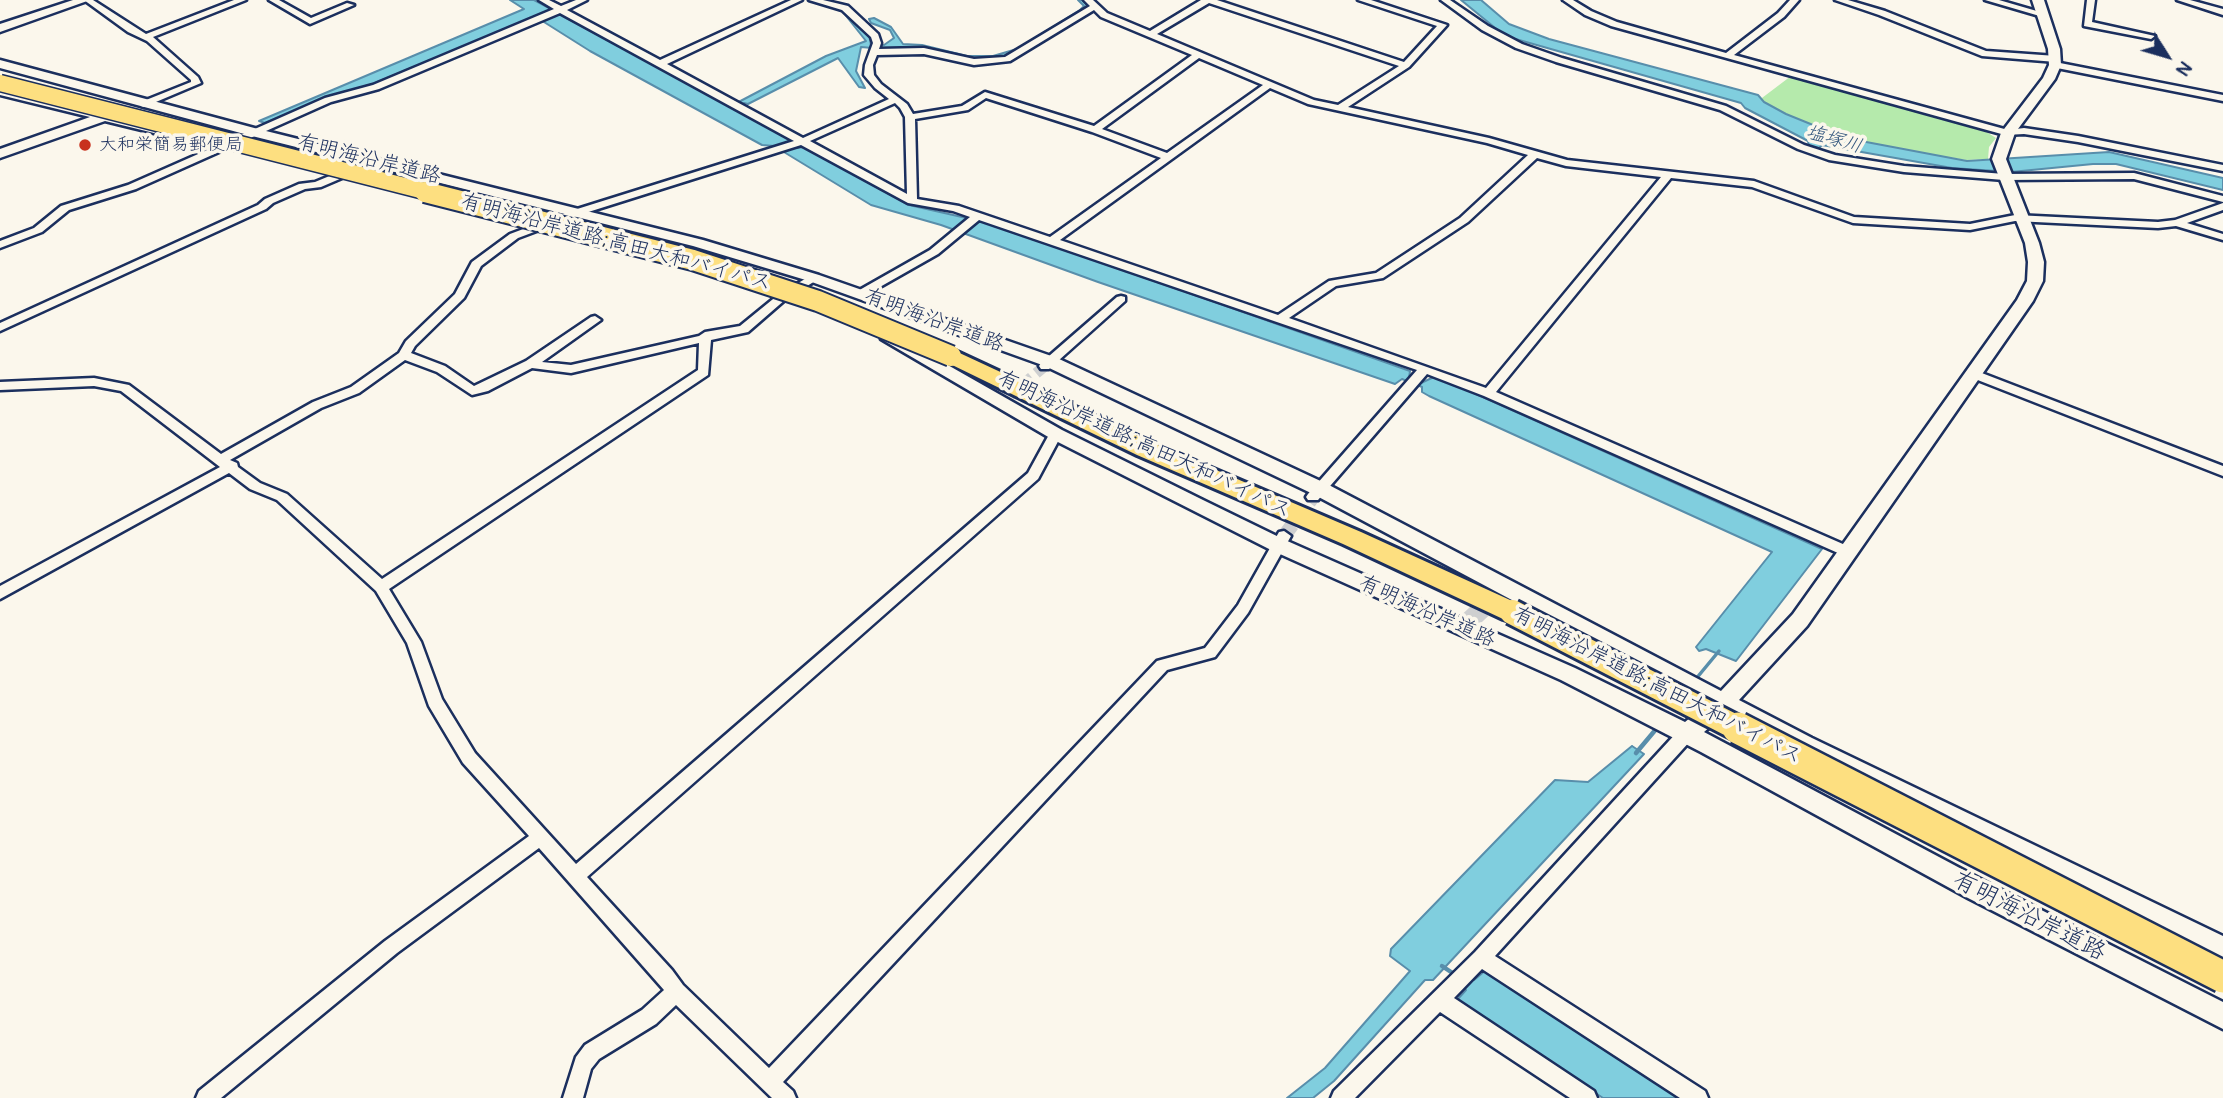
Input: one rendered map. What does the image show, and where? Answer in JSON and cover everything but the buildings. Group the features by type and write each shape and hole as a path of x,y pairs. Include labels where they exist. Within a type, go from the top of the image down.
{"highway":[{"name":"有明海沿岸道路;高田大和バイパス","path":"0,83 693,260 818,301 951,356 1145,449 1352,538 1507,597 2223,977"}],"main road":[{"path":"0,28 86,0"},
{"path":"1686,734 1723,703 1764,662 1800,620 2025,302 2035,281 2036,262 2024,219 1998,159 2007,136 2049,79 2055,62 2039,0"},
{"name":"有明海沿岸道路","path":"0,64 253,132 698,243 814,278 1048,364 1317,493 1507,597 1856,771 2223,948"},
{"path":"0,83 23,72"},
{"name":"有明海沿岸道路","path":"0,91 100,118 190,137 220,147 672,262 782,297 902,346 1006,398 1056,433 1568,674 2223,1016"},
{"path":"0,154 144,104"}],"street":[{"path":"86,0 145,37 195,79 196,83 144,104"},
{"path":"145,37 242,0"},
{"path":"273,0 310,21 350,5"},
{"path":"543,0 912,201 955,208 1425,369 1488,393 1847,552"},
{"path":"0,245 38,230 65,208 132,187 328,100 376,87 583,0"},
{"path":"661,63 798,0"},
{"path":"813,0 841,6 874,36 877,43 869,65 869,75 894,100 904,106 910,117 912,201"},
{"path":"1152,34 1208,0 1406,65"},
{"path":"1340,108 1406,65 1443,25 1362,0"},
{"path":"1445,0 1485,28 1519,46 1723,108 1818,154 1904,169 2003,175 2134,176 2223,199"},
{"path":"1567,0 1614,24 2007,136 2024,131 2088,140 2223,168"},
{"path":"1727,56 1781,15 1795,0"},
{"path":"1839,0 1882,13 1985,54 2055,62 2223,98"},
{"path":"1989,0 2043,14"},
{"path":"2091,0 2087,23 2151,36"},
{"path":"2181,0 2223,12"},
{"path":"875,52 924,51 974,62 1007,59 1091,4 1104,15 1267,86 1311,102 1489,141 1566,163 1754,184 1838,215 1868,222 1982,226 2006,219 2024,219 2158,225 2177,223 2223,206"},
{"path":"1095,130 1198,55"},
{"path":"1052,241 1267,86"},
{"path":"910,117 965,108 985,95 1095,130 1168,157"},
{"path":"0,593 227,462 317,405 355,390 404,355 410,344 460,296 476,264 514,236 578,212 803,141 894,100"},
{"path":"1280,319 1333,283 1379,276 1464,220 1535,154"},
{"path":"0,327 262,207 269,201 373,161"},
{"path":"1488,393 1668,174"},
{"path":"464,209 489,190"},
{"path":"860,294 934,252 976,217"},
{"path":"2177,223 2223,237"},
{"path":"530,364 571,369 744,329 782,297 814,278"},
{"path":"1048,364 1121,299"},
{"path":"404,355 441,369 472,391 484,388 530,364 595,320"},
{"path":"380,587 704,372 705,336"},
{"path":"1317,493 1425,369"},
{"path":"1974,374 2223,471"},
{"path":"0,386 78,381 125,388 227,462 255,486 282,498 380,587 414,642 435,701 470,758 665,976 676,992 786,1098"},
{"path":"574,877 1033,476 1056,433"},
{"path":"771,1081 1161,665 1210,653 1243,608 1281,541"},
{"path":"1341,1098 1481,958 1686,734"},
{"path":"206,1098 391,947 540,838"},
{"path":"1481,958 1698,1098"},
{"path":"573,1098 583,1064 592,1052 649,1017 676,992"},
{"path":"1438,999 1587,1098"}],"green space":[{"path":"1791,76 1985,131 1996,138 1989,147 1988,159 1966,160 1831,138 1758,101"}],"water":[{"path":"510,0 534,0 551,9 545,13 557,13 731,106 826,56 866,41 843,12 869,35 871,45 884,45 894,38 890,30 871,23 869,19 874,18 891,27 903,44 922,45 967,56 993,56 1017,49 1080,10 1084,6 1078,0 1083,0 1089,7 1006,56 969,58 922,48 895,50 861,47 856,71 865,88 859,87 838,58 735,108 792,140 788,143 797,148 804,147 909,205 984,222 1212,301 1410,371 1409,378 1421,383 1436,376 1822,549 1736,661 1706,649 1699,651 1696,647 1772,552 1429,396 1422,392 1422,387 1402,379 1395,384 941,225 871,205 774,146 762,145 590,51 536,17 370,85 335,95 265,123 259,121 524,9"},
{"name":"塩塚川","path":"1461,0 1481,0 1509,24 1549,39 1758,95 1764,102 1786,114 1845,138 1967,161 2109,152 2223,178 2223,190 2116,164 2011,172 1952,168 1822,145 1819,148 1809,146 1808,141 1745,108 1741,103 1505,36"},
{"path":"1632,746 1644,754 1433,980 1425,980 1334,1081 1313,1098 1287,1098 1325,1068 1410,971 1390,956 1391,949 1555,780 1588,782"},
{"path":"1486,970 1683,1098 1603,1098 1457,1000 1466,990 1463,986 1470,977 1474,980"}],"waterway":[{"path":"1695,680 1719,651"},
{"path":"1636,753 1657,728"},
{"path":"1442,966 1457,976"}],"tunnel":[{"path":"1010,395 1045,366"},
{"path":"1284,536 1313,497"},
{"path":"1468,622 1501,591"}],"place":[{"name":"大和栄簡易郵便局","path":"85,145"}]}
